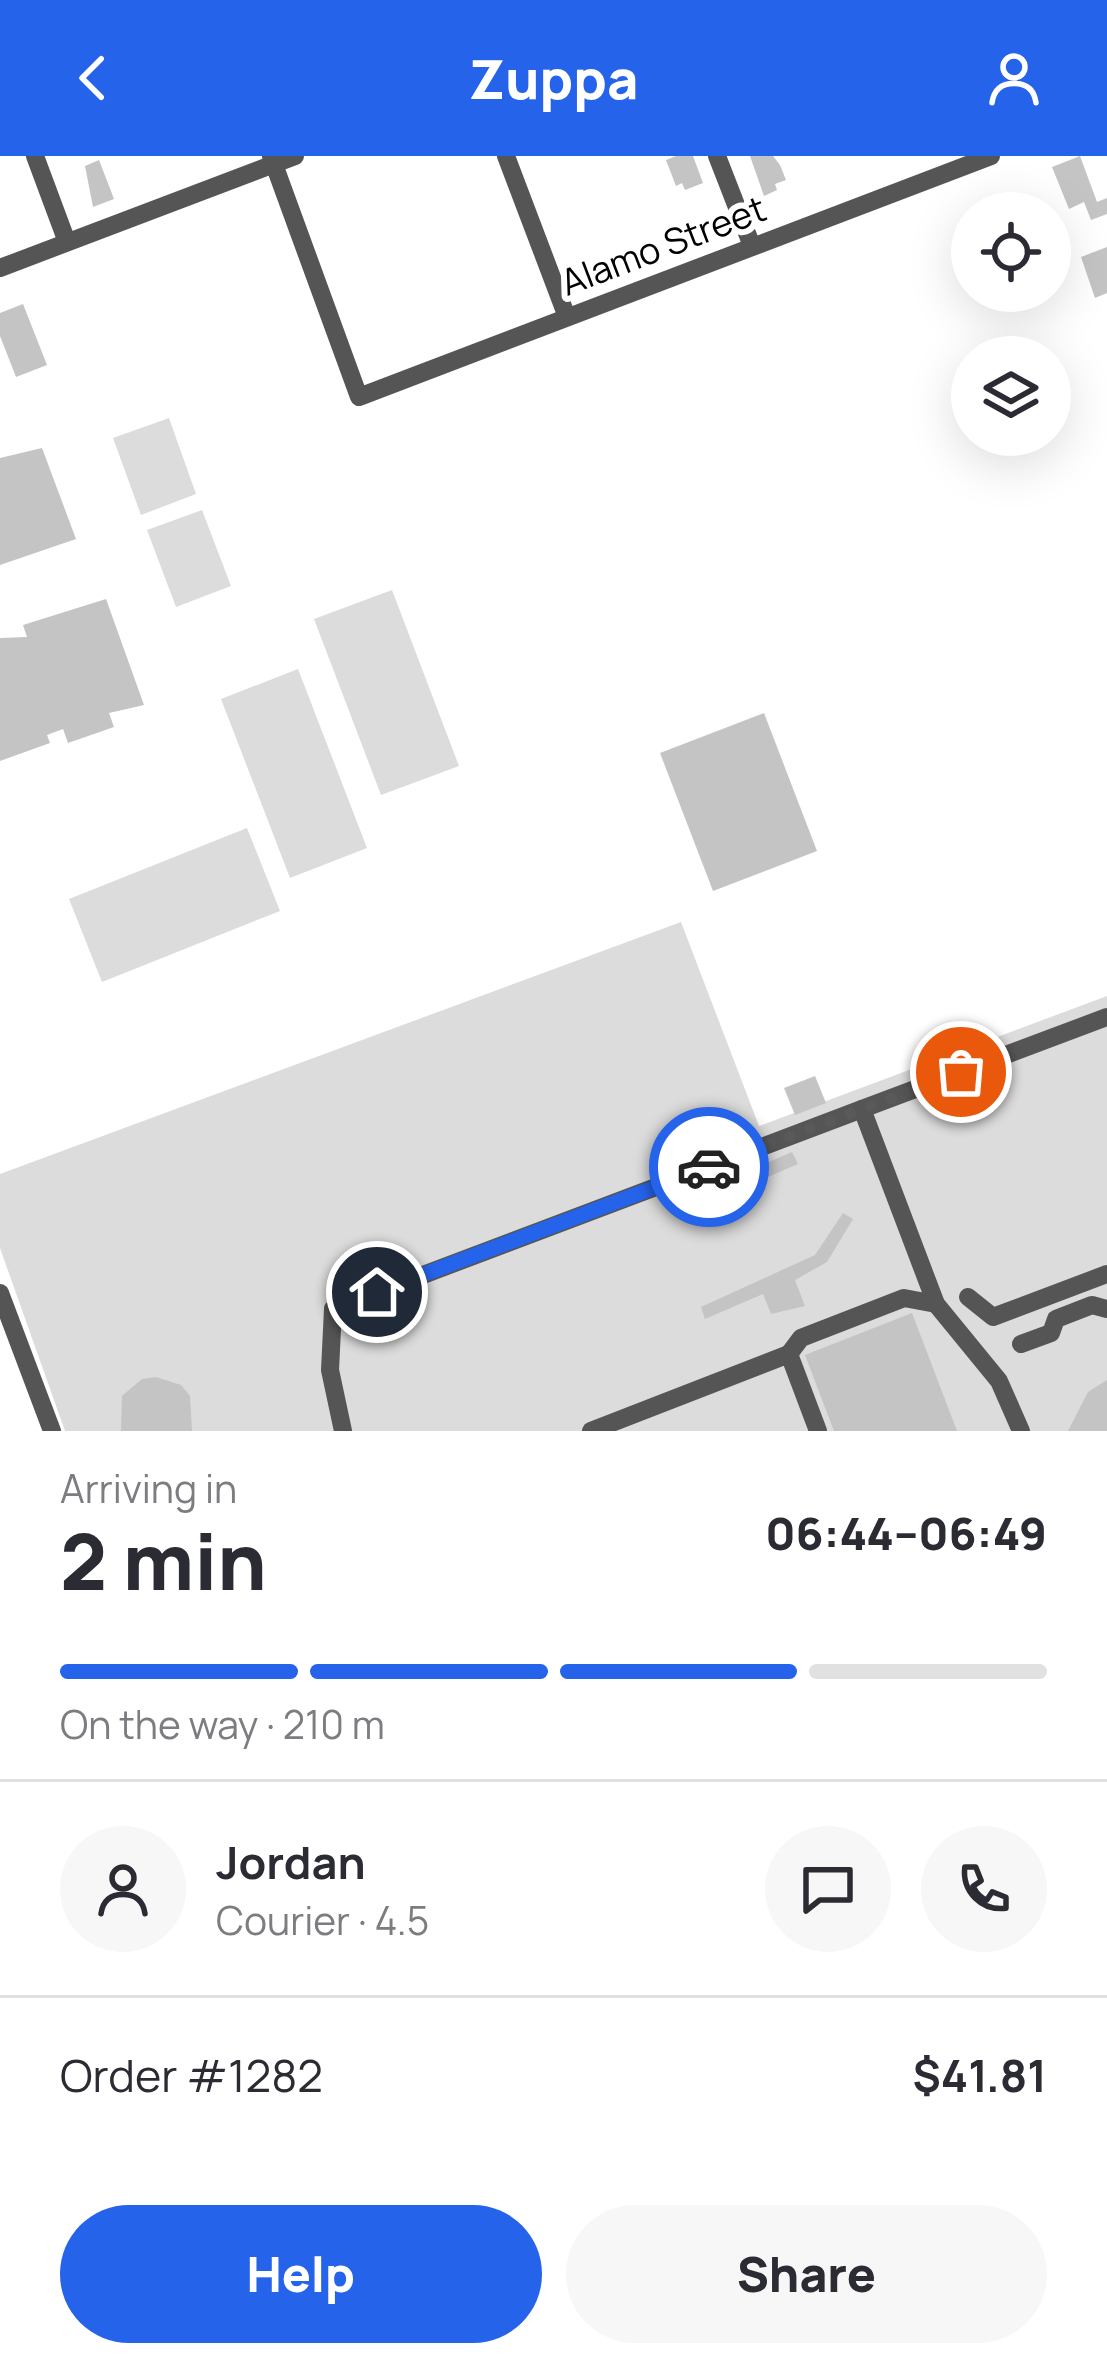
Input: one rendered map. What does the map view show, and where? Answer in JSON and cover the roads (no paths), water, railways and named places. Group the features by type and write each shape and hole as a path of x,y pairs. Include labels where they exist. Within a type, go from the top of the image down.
{"street":[{"path":"35,156 67,242"},
{"path":"0,268 272,160 295,156"},
{"path":"506,156 567,317"},
{"path":"717,156 752,246"},
{"path":"926,156 934,178"},
{"name":"Alamo Street","path":"272,160 359,397 991,156"},
{"path":"343,1431 330,1370 334,1309 1107,1017"},
{"path":"862,1109 936,1304 999,1381 1021,1431"},
{"path":"968,1297 993,1317 1107,1274"},
{"path":"0,1293 52,1431"},
{"path":"591,1431 789,1354 802,1338 904,1298 936,1304"},
{"path":"1021,1343 1051,1333 1057,1319 1092,1306 1107,1309"},
{"path":"789,1354 818,1431"}]}
